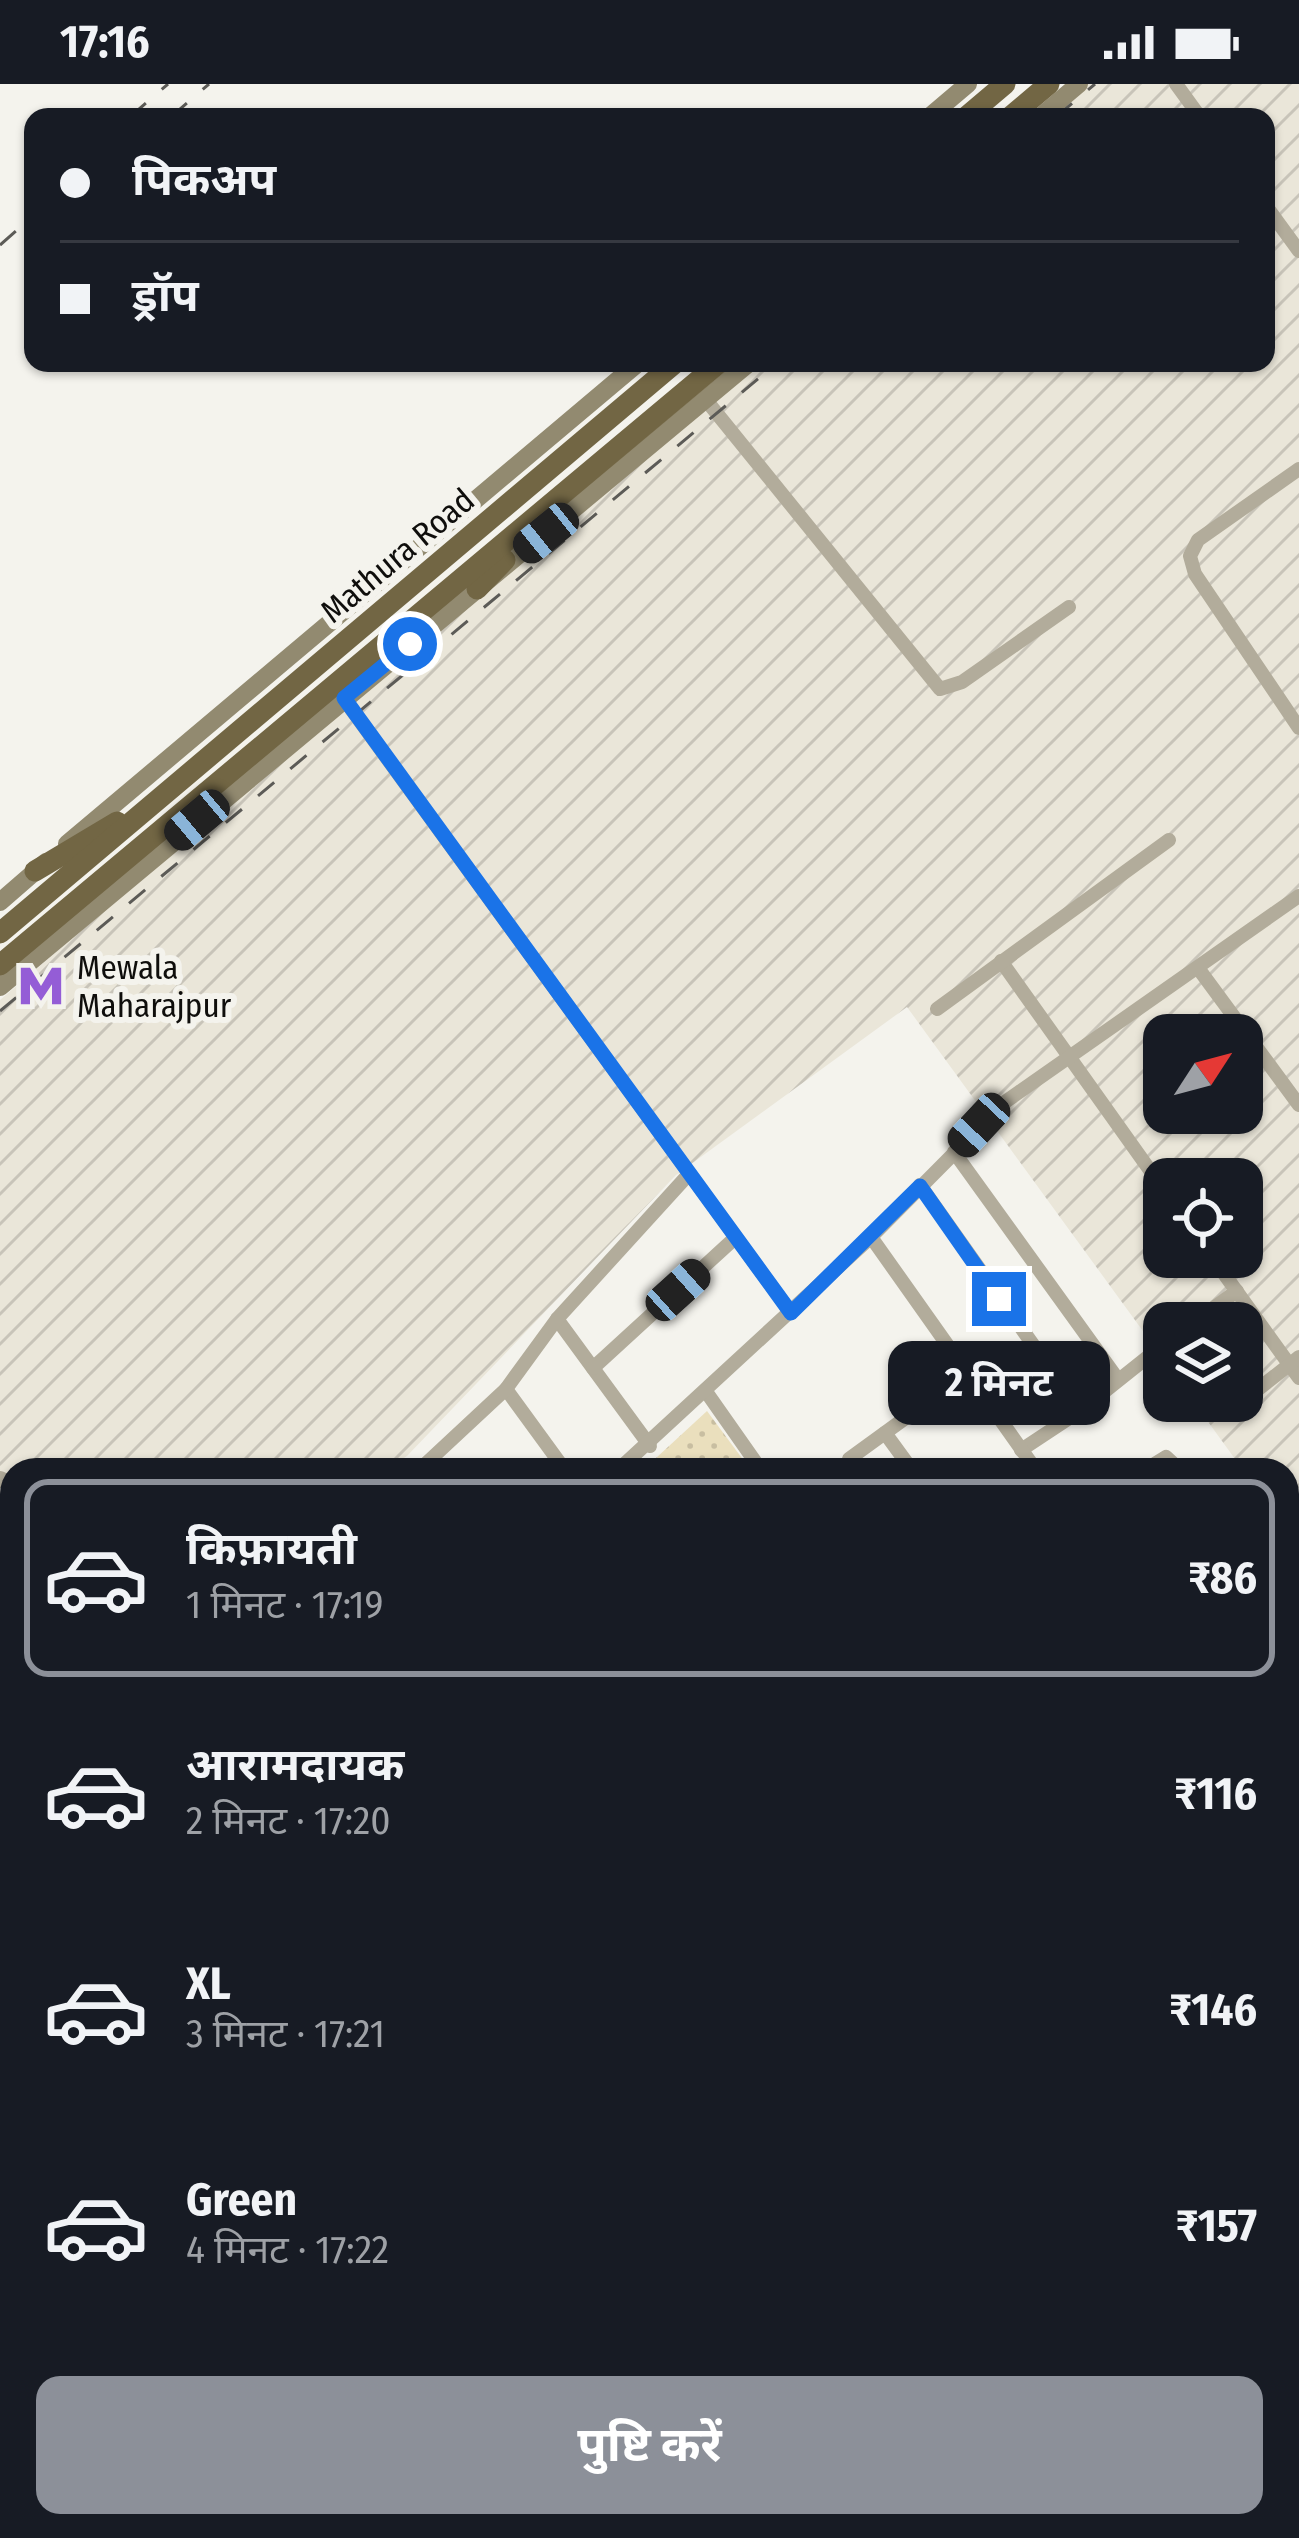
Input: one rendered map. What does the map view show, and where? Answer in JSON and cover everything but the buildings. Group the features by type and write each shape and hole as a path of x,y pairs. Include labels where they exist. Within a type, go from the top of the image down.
{"highway":[{"path":"977,108 1005,84"},
{"path":"1020,108 1048,84"},
{"name":"Mathura Road","path":"161,798 664,372"},
{"path":"0,965 708,372"},
{"path":"477,590 566,493"},
{"path":"34,871 161,798"},
{"path":"0,934 161,798"}],"main road":[{"path":"940,108 968,84"},
{"path":"1051,108 1079,84"},
{"path":"0,902 627,372"},
{"path":"0,988 739,372"}],"street":[{"path":"1275,218 1299,251"},
{"path":"706,400 940,689 962,682 1070,607"},
{"path":"1299,469 1198,540 1190,556 1195,574 1299,728"},
{"path":"344,698 791,1313"},
{"path":"937,1009 1169,840"},
{"path":"633,1458 871,1237 1005,1102 1299,896"},
{"path":"1000,961 1143,1161"},
{"path":"1198,968 1299,1105"},
{"path":"954,1152 1117,1378"},
{"path":"431,1458 506,1389 557,1319 689,1174"},
{"path":"920,1186 1080,1411"},
{"path":"871,1237 1027,1458"},
{"path":"593,1368 735,1238"},
{"path":"1227,1278 1294,1361 1299,1378"},
{"path":"1222,1302 1237,1291"},
{"path":"557,1319 650,1445"},
{"path":"1021,1450 1080,1411 1143,1359"},
{"path":"1263,1385 1294,1361"},
{"path":"853,1458 966,1374"},
{"path":"506,1389 557,1458"},
{"path":"707,1393 751,1458"},
{"path":"885,1433 903,1458"}],"shaded area":[{"path":"1073,84 1299,84 1299,1458 1234,1458 1208,1422 1263,1422 1263,1302 1143,1302 1143,1331 907,1007 676,1175 404,1458 0,1458 0,1000 734,372 1275,372 1275,108 1045,108"},
{"path":"707,1411 742,1458 656,1458"}],"railway":[{"path":"140,108 168,84"},
{"path":"181,108 209,84"},
{"path":"1067,108 1095,84"},
{"path":"0,245 24,224"},
{"path":"0,1011 766,372"}],"place":[{"name":"Mewala Maharajpur","path":"41,986"}],"route":[{"path":"410,644 344,698 791,1313 920,1186 999,1299"}]}
